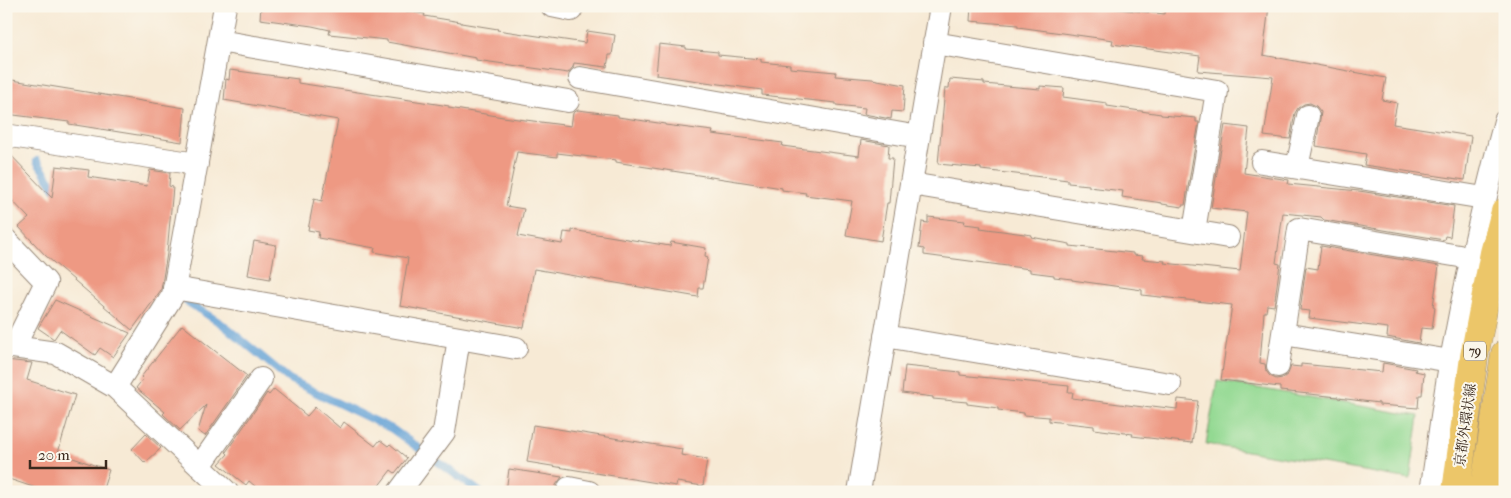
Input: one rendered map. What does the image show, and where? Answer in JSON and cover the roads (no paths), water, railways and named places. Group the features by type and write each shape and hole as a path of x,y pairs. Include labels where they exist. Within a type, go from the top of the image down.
{"main road":[{"name":"京都外環状線","path":"1456,492 1474,357 1494,253 1495,205"},
{"name":"京都外環状線","path":"1484,492 1505,354"}],"street":[{"path":"115,387 173,295 225,6"},
{"path":"859,492 941,6"},
{"path":"219,41 568,101"},
{"path":"934,43 1217,91 1194,231"},
{"path":"580,78 918,137"},
{"path":"1297,167 1308,116"},
{"path":"1431,492 1451,361 1471,258 1495,205 1505,121"},
{"path":"11,136 197,164"},
{"path":"1262,162 1495,205"},
{"path":"911,184 1228,237"},
{"path":"1278,366 1298,229 1471,258"},
{"path":"6,240 46,282 10,347 56,353 115,387 227,492"},
{"path":"174,288 516,348"},
{"path":"1282,334 1451,361"},
{"path":"885,336 1170,384"},
{"path":"399,492 444,432 459,338"},
{"path":"200,466 261,379"}],"waterway":[{"path":"37,161 58,193"},
{"path":"186,301 222,324 289,379 392,429 480,492"}]}
